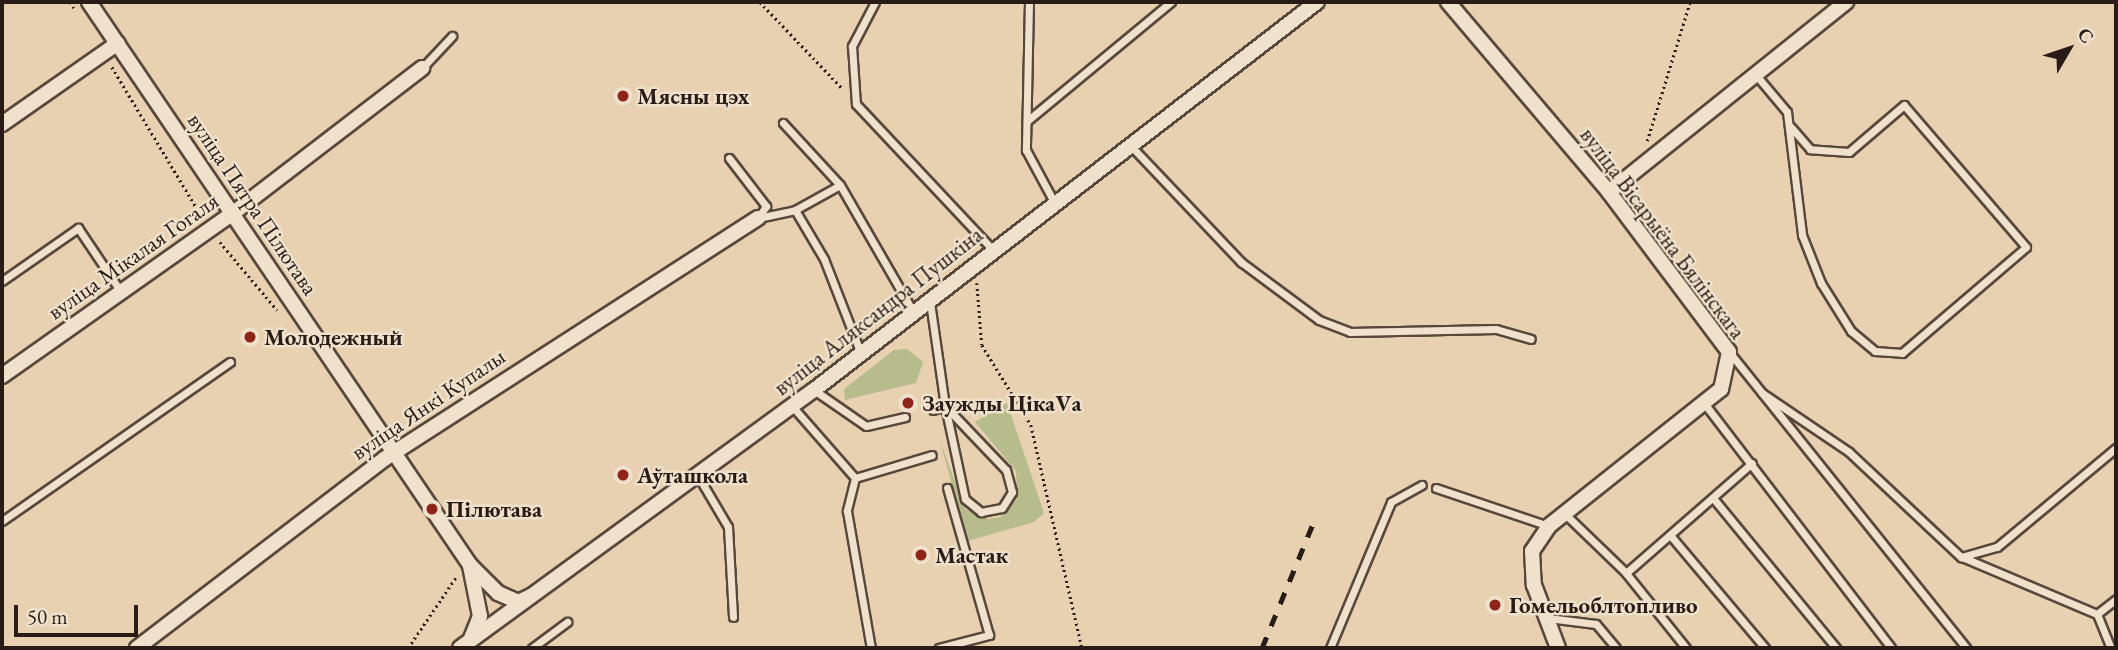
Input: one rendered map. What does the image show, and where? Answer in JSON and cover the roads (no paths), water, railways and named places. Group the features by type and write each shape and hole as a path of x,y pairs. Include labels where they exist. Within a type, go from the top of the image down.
{"street":[{"name":"вуліца Пятра Пілютава","path":"89,2 393,454 464,567 518,602 546,590"},
{"name":"вуліца Аляксандра Пушкіна","path":"471,646 814,390 1128,143 1317,2"},
{"name":"вуліца Вісарыёна Бялінскага","path":"1448,2 1609,192 1729,352 1721,389 1564,513 1549,526 1532,551 1531,569 1558,648"},
{"path":"1609,192 1846,2"},
{"path":"2,124 118,43"},
{"name":"вуліца Мікалая Гогаля","path":"2,376 232,214 422,68"},
{"name":"вуліца Янкі Купалы","path":"137,648 393,454 758,218"},
{"path":"464,567 480,615 471,646"}],"lane":[{"path":"875,2 852,46 856,104 993,250"},
{"path":"1029,2 1026,150 1054,202"},
{"path":"1027,121 1171,2"},
{"path":"422,68 453,36"},
{"path":"1755,75 1787,112 1802,235 1821,283 1851,331 1875,351 1902,353 2026,247 1904,105 1849,152 1810,149 1790,127"},
{"path":"783,123 840,185 914,313"},
{"path":"1128,143 1241,262 1319,320 1350,332 1496,329 1531,339"},
{"path":"729,158 766,206 758,218"},
{"path":"758,218 795,210 840,185"},
{"path":"795,210 824,259 861,354"},
{"path":"2,281 78,228 121,292"},
{"path":"929,301 945,406 965,499 981,512 1002,508 1012,492 1006,470 945,406"},
{"path":"1729,352 1966,648"},
{"path":"2,521 230,362"},
{"path":"814,390 866,426 905,417"},
{"path":"1762,393 1849,452 1961,557 2097,614 2111,648"},
{"path":"1704,402 1891,648"},
{"path":"792,406 855,478"},
{"path":"933,410 945,406"},
{"path":"1961,557 1997,547 2116,448"},
{"path":"855,478 932,455"},
{"path":"1626,573 1752,463"},
{"path":"698,476 727,527 733,617"},
{"path":"855,478 847,511 871,648"},
{"path":"1330,648 1391,502 1422,485"},
{"path":"939,648 989,635 947,488"},
{"path":"1436,488 1549,526"},
{"path":"1713,498 1836,648"},
{"path":"1564,513 1626,573 1686,648"},
{"path":"1670,535 1765,648"},
{"path":"2097,614 2116,599"},
{"path":"1547,618 1596,624 1616,648"},
{"path":"532,648 567,622"}],"railway":[{"path":"1262,648 1314,521"}],"place":[{"name":"Мясны цэх","path":"623,96"},
{"name":"Молодежный","path":"250,337"},
{"name":"Заужды ЦікаVа","path":"908,403"},
{"name":"Аўташкола","path":"623,475"},
{"name":"Пілютава","path":"432,509"},
{"name":"Мастак","path":"921,555"},
{"name":"Гомельоблтопливо","path":"1495,605"}]}
